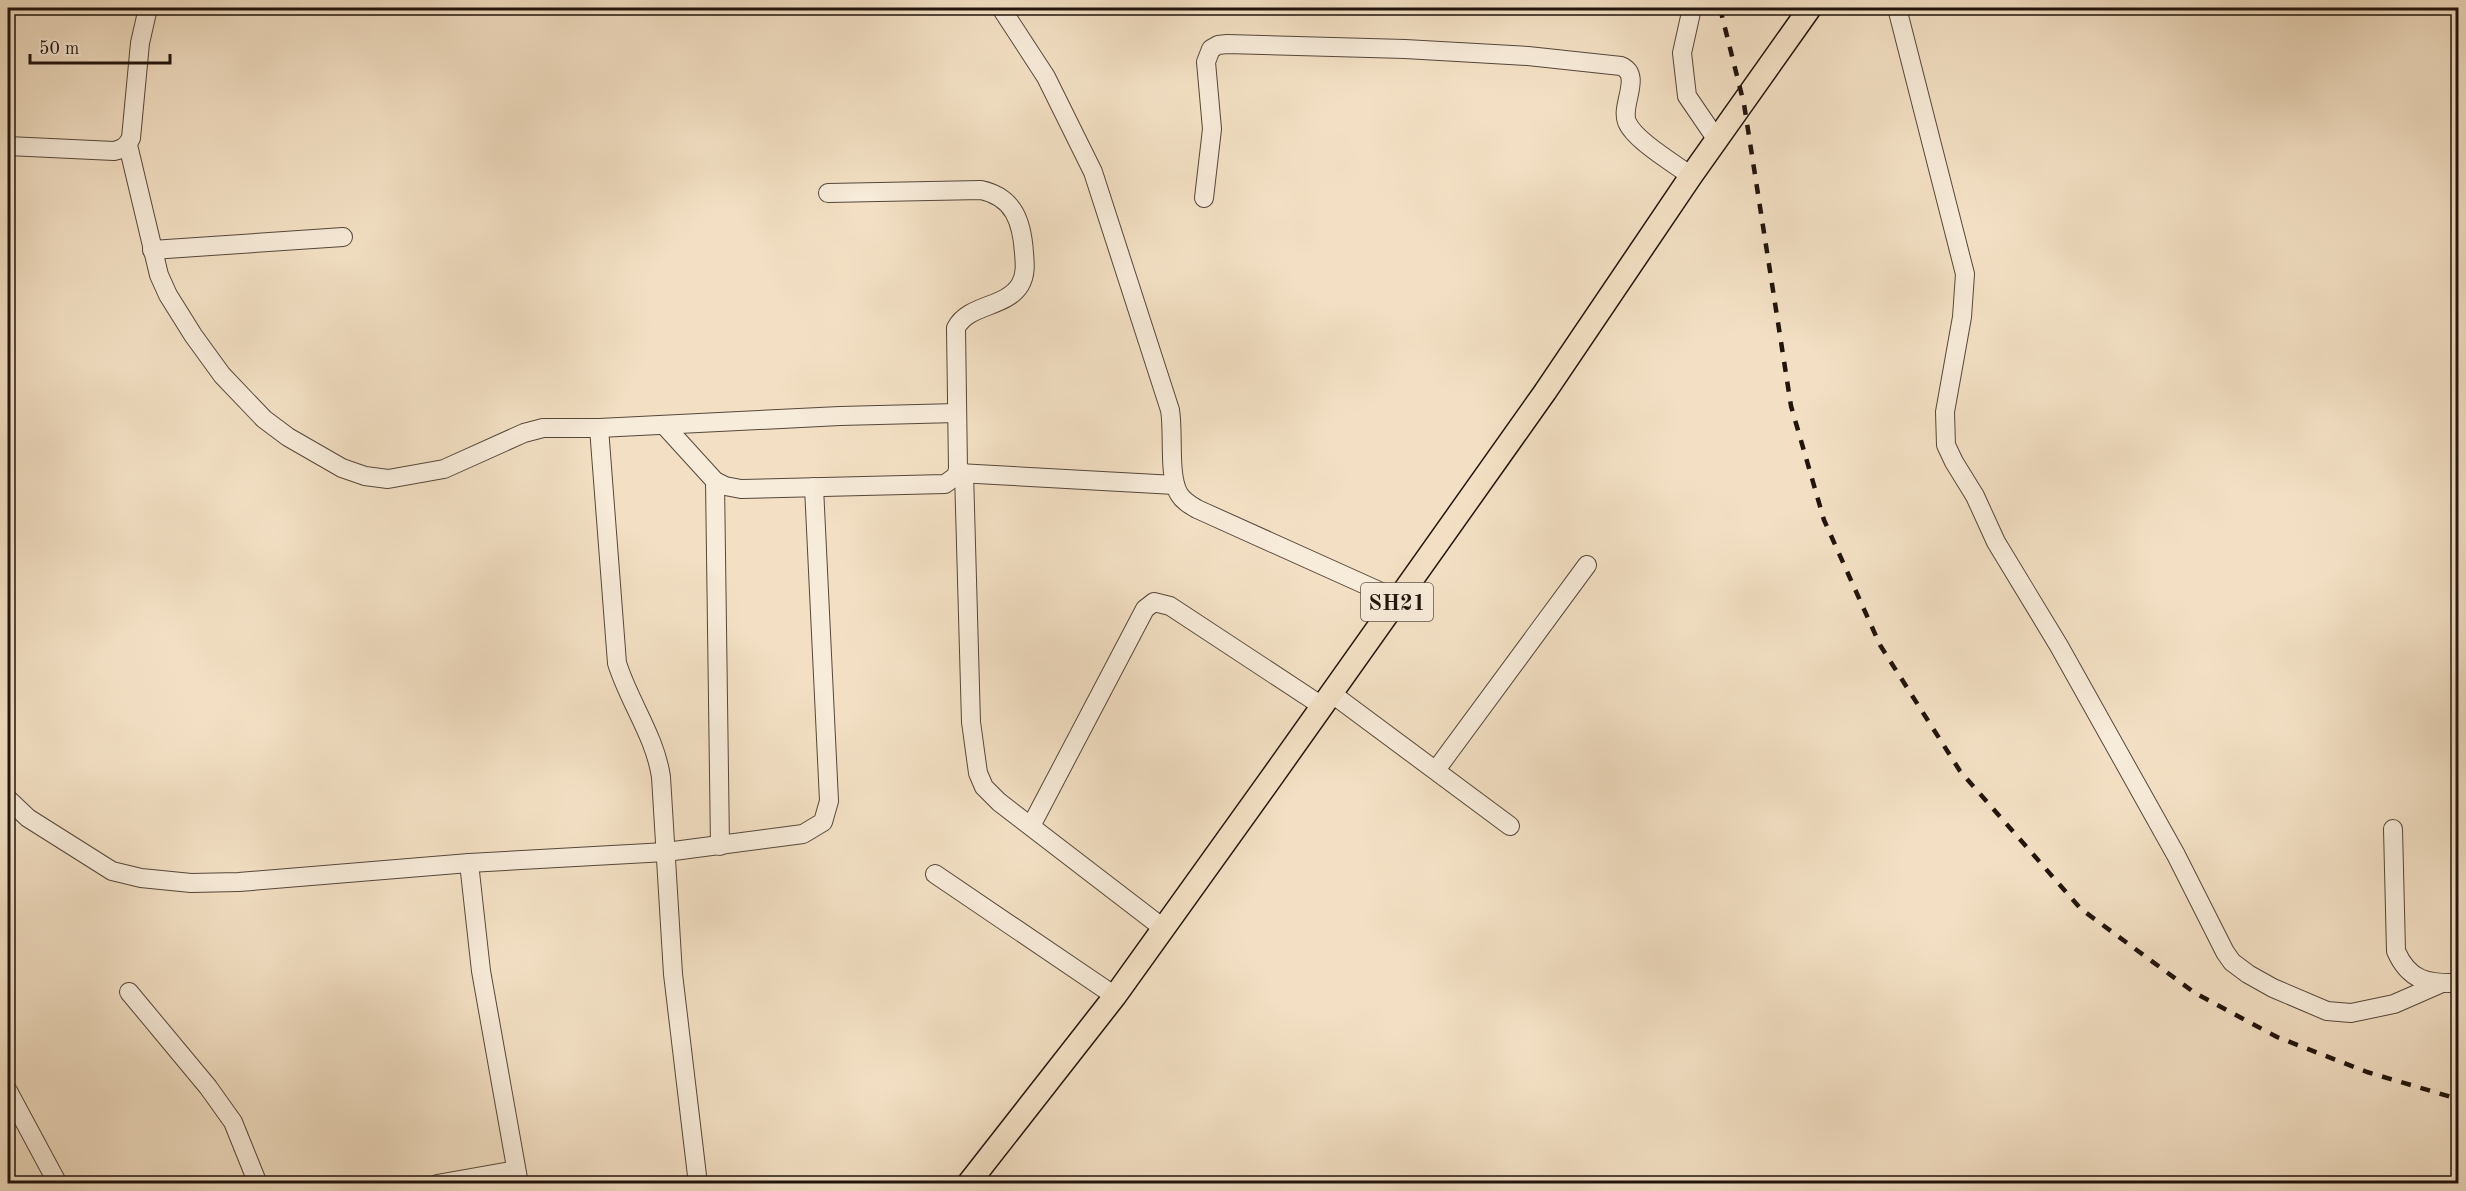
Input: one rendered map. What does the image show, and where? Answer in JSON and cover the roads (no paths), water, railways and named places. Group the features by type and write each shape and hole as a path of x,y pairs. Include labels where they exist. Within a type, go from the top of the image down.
{"main road":[{"name":"SH21","path":"968,1184 1115,996 1399,600 1545,392 1691,176 1810,8"}],"street":[{"path":"148,8 140,43 132,129 128,145 159,275 168,295 222,375 264,419 288,437 342,468 365,476 388,479 417,475 444,469 524,433 543,428 599,428 840,416 957,413"},
{"path":"1001,8 1046,77 1093,172 1170,410 1175,485 1180,496 1197,509 1399,600"},
{"path":"1692,8 1682,53 1687,96 1717,141"},
{"path":"1897,8 1965,274 1962,317 1944,422 1946,445 1975,495 1996,542 2059,646 2176,855 2217,937 2232,962 2240,969 2273,988 2327,1011 2351,1013 2394,1004 2450,983"},
{"path":"1204,198 1212,129 1206,62 1211,49 1227,44 1528,56 1621,66 1626,68 1631,76 1625,116 1627,123 1638,136 1691,176"},
{"path":"8,146 114,152 128,145"},
{"path":"828,193 981,190 1000,197 1015,212 1023,234 1024,277 1013,293 966,316 956,328 957,413 971,722 978,773 989,793 1163,928"},
{"path":"152,250 343,237"},
{"path":"664,425 715,481 725,486 741,489 945,484 954,480 961,473 1175,485"},
{"path":"599,428 617,663 629,696 659,761 673,974 698,1184"},
{"path":"715,481 720,846"},
{"path":"8,800 28,818 112,870 141,878 191,883 239,882 468,863 666,852 803,834 823,822 829,801 814,487"},
{"path":"1436,770 1587,565"},
{"path":"1031,826 1145,609 1154,602 1170,606 1327,700 1436,770 1510,826"},
{"path":"2393,829 2396,951 2402,964 2419,979 2450,983"},
{"path":"437,1184 517,1177 481,971 468,863"},
{"path":"935,874 1115,996"},
{"path":"129,992 208,1087 232,1122 258,1184"},
{"path":"8,1091 58,1184"}],"railway":[{"path":"1720,8 1744,104 1791,406 1824,520 1880,645 1960,771 2081,909 2195,993 2277,1037 2367,1072 2458,1099"},
{"path":"2440,1184 2458,1177"}]}
